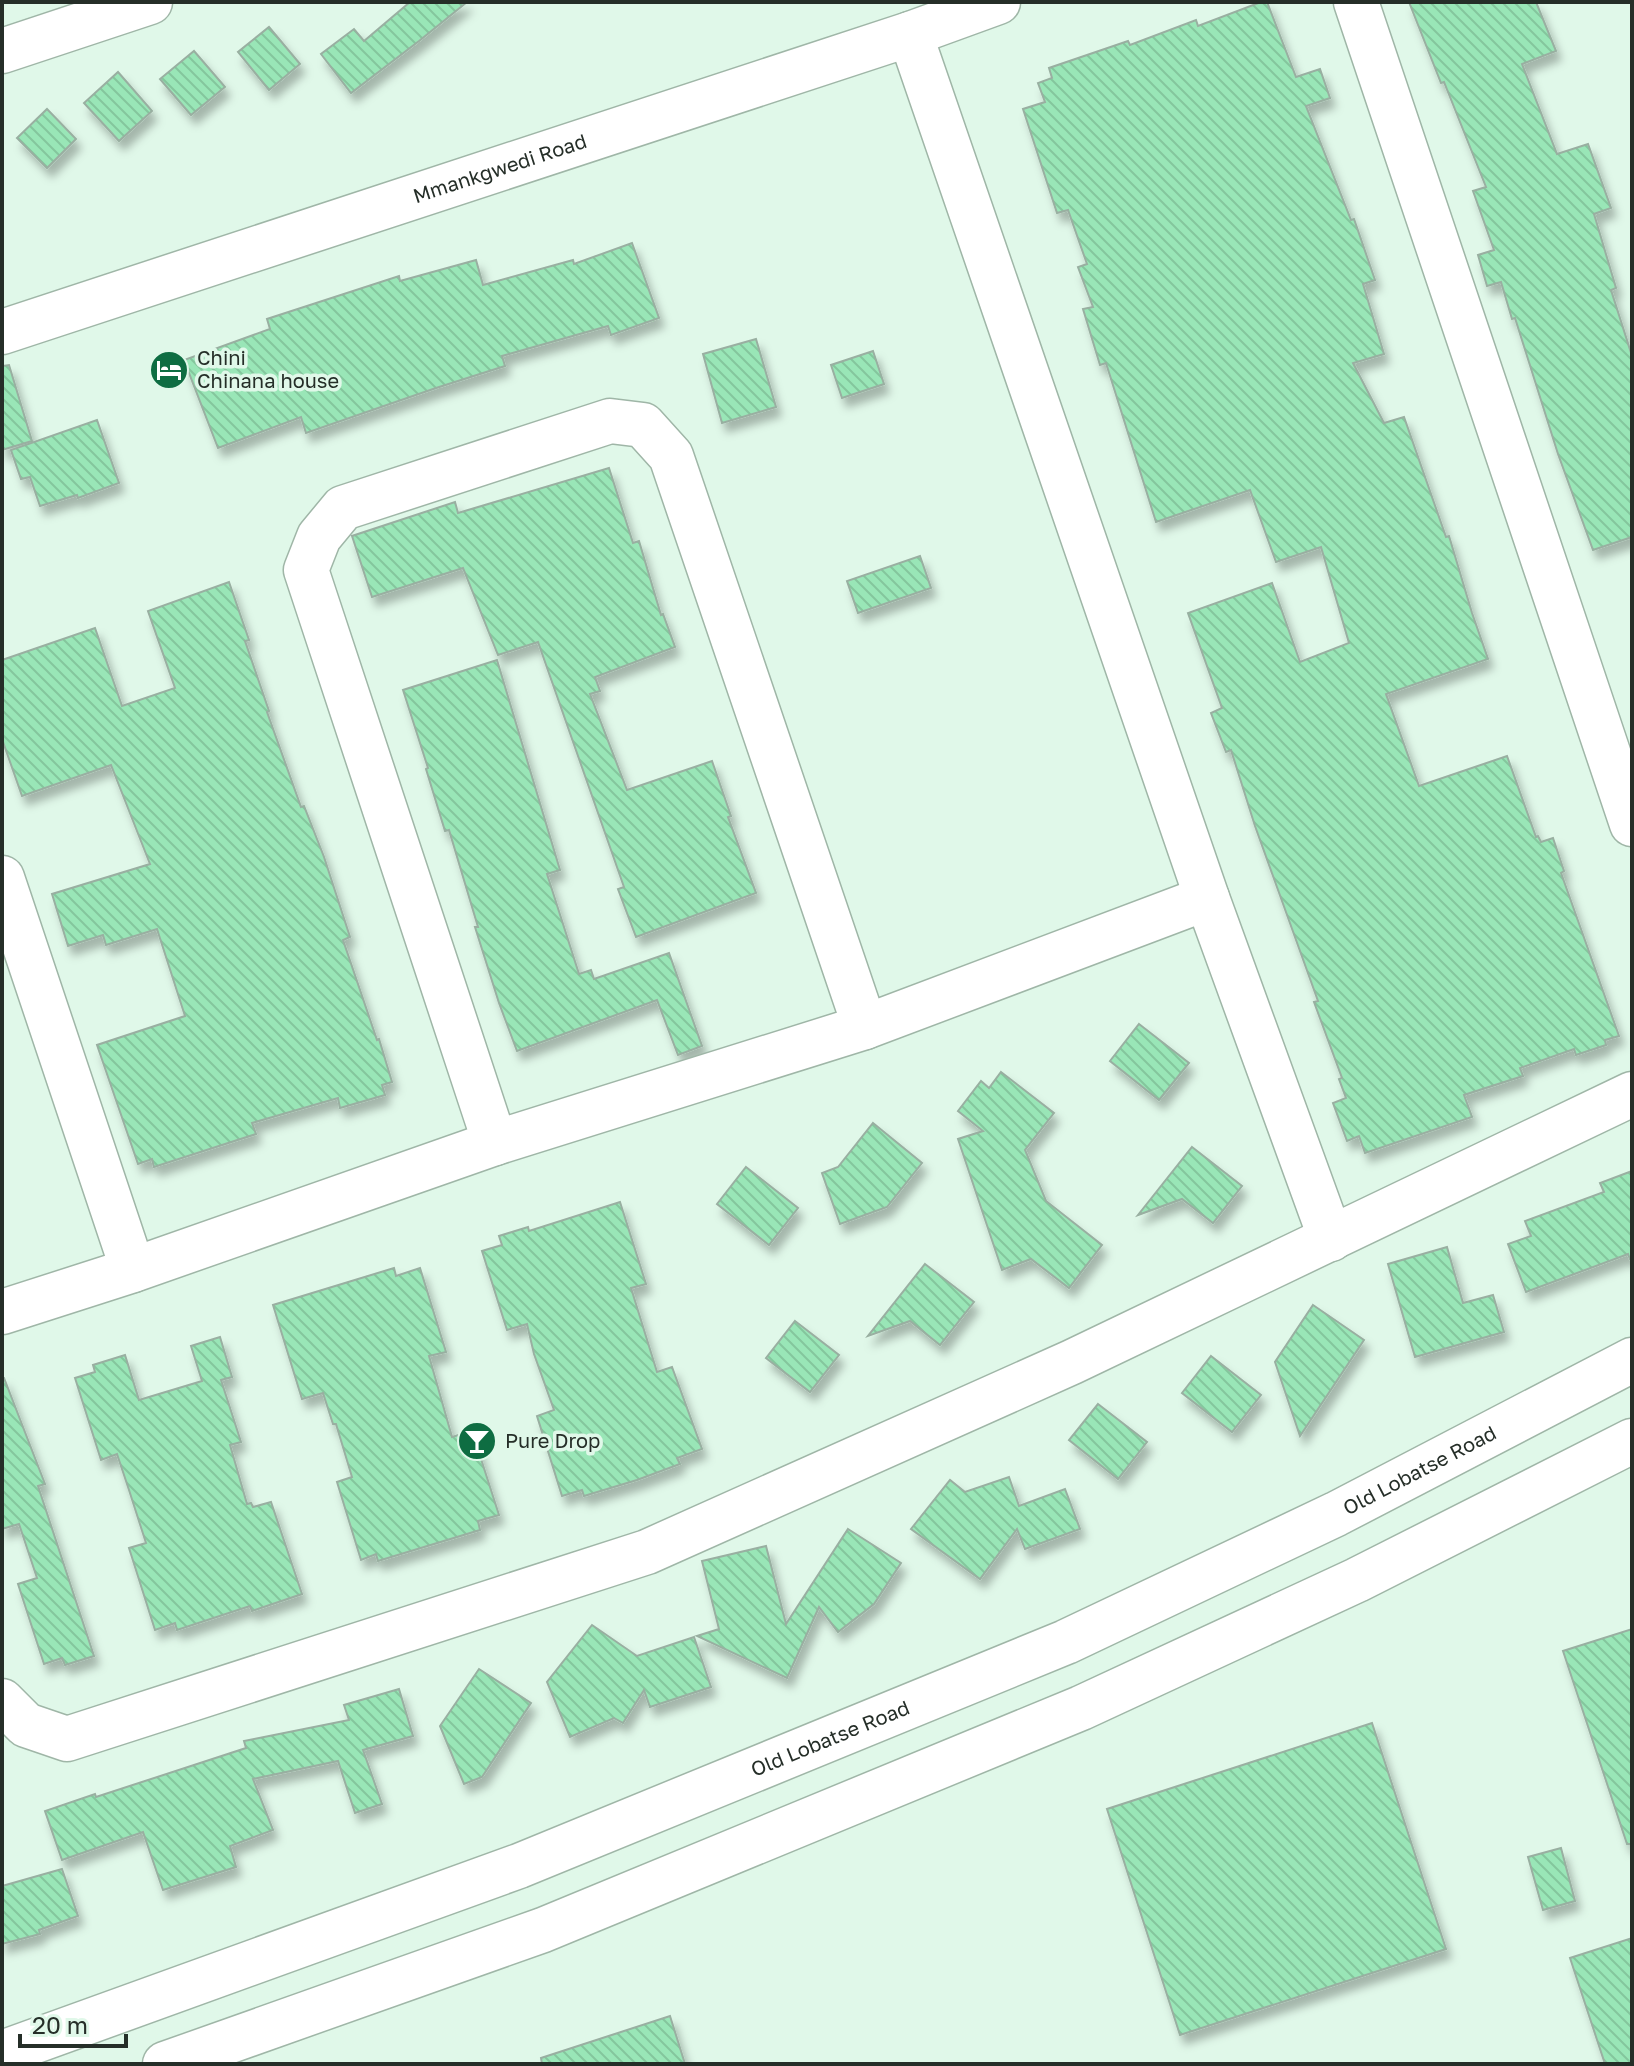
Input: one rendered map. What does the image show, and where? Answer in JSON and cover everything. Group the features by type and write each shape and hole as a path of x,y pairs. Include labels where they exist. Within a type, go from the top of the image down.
{"street":[{"path":"2,51 150,2"},
{"name":"Mmankgwedi Road","path":"2,332 910,34 998,2"},
{"path":"1356,2 1632,824"},
{"path":"910,34 1207,898 1331,1239"},
{"path":"495,1143 306,570 319,537 343,508 610,421 643,425 671,456 865,1027"},
{"path":"2,878 133,1270"},
{"path":"2,1312 133,1270 495,1143 865,1027 1207,898"},
{"path":"2,1701 26,1725 67,1739 647,1552 1072,1362 1632,1094"},
{"name":"Old Lobatse Road","path":"2,2053 519,1866 1066,1642 1336,1514 1632,1360"},
{"path":"165,2064 543,1930 1081,1708 1357,1580 1632,1441"}],"building":[{"path":"410,2 467,2 351,93 321,54 354,29 364,41"},
{"path":"1267,2 1296,77 1320,69 1330,98 1306,106 1351,220 1354,219 1375,280 1363,284 1384,354 1353,363 1384,423 1404,417 1446,537 1449,536 1488,659 1386,694 1419,786 1507,756 1536,837 1541,842 1553,838 1564,871 1561,873 1619,1036 1605,1040 1606,1045 1576,1055 1574,1049 1520,1068 1523,1076 1464,1095 1472,1117 1365,1153 1359,1136 1347,1141 1333,1103 1346,1098 1339,1079 1342,1078 1231,750 1226,752 1211,713 1222,708 1188,613 1272,583 1300,662 1349,643 1321,547 1276,562 1250,490 1156,522 1106,363 1100,365 1083,309 1093,307 1078,267 1087,264 1068,210 1057,213 1023,109 1045,102 1038,83 1052,78 1049,68 1128,41 1130,45 1196,20 1198,26"},
{"path":"1409,2 1536,2 1556,51 1522,64 1557,154 1588,144 1611,208 1594,214 1616,288 1611,290 1632,356 1632,537 1593,550 1501,282 1487,286 1478,255 1494,250 1473,191 1486,187"},
{"path":"269,27 300,64 269,90 238,52"},
{"path":"194,51 225,87 191,115 160,79"},
{"path":"118,72 152,111 119,141 84,103"},
{"path":"47,109 76,139 47,168 17,138"},
{"path":"632,243 659,318 611,335 608,326 502,356 505,366 306,433 301,417 218,448 184,360 270,329 267,319 399,276 400,281 476,260 483,285 573,260 574,264"},
{"path":"756,339 776,407 722,423 703,354"},
{"path":"873,351 884,384 842,398 831,365"},
{"path":"9,365 32,441 2,450 2,366"},
{"path":"97,420 119,483 78,498 77,495 40,506 30,477 21,479 11,450"},
{"path":"609,468 633,543 639,541 661,615 675,647 595,677 600,691 590,694 627,790 712,761 731,816 728,817 756,893 636,937 618,889 624,887 538,642 498,655 463,568 372,597 352,536 455,502 458,513"},
{"path":"920,556 931,588 858,613 847,581"},
{"path":"229,582 249,640 245,641 267,712 301,807 304,806 324,857 350,937 343,940 392,1082 382,1085 385,1095 340,1108 338,1098 252,1123 256,1134 154,1167 152,1159 138,1164 97,1045 185,1016 157,929 106,945 103,935 68,946 52,894 150,864 111,765 22,796 2,739 2,660 95,628 122,706 175,688 148,611"},
{"path":"497,660 560,870 547,874 579,974 591,970 594,979 669,953 702,1046 678,1055 657,1000 517,1051 475,927 478,927 449,830 445,831 403,690"},
{"path":"1139,1024 1189,1063 1159,1100 1110,1061"},
{"path":"1001,1072 1054,1113 1025,1150 1046,1201 1102,1245 1069,1288 1031,1259 1002,1270 958,1139 983,1131 958,1111 981,1081 989,1088"},
{"path":"873,1123 922,1163 887,1207 840,1224 822,1173 838,1167"},
{"path":"1192,1147 1242,1186 1213,1223 1182,1199 1138,1215"},
{"path":"746,1167 798,1208 769,1245 717,1204"},
{"path":"1632,1171 1632,1258 1628,1254 1526,1292 1508,1244 1531,1236 1525,1221 1604,1192 1600,1183"},
{"path":"620,1202 646,1284 631,1288 657,1372 672,1367 702,1449 677,1458 680,1464 637,1480 584,1496 582,1490 562,1496 537,1416 554,1410 527,1324 507,1330 482,1251 502,1245 499,1236 528,1227 529,1231"},
{"path":"1447,1247 1463,1303 1493,1295 1504,1332 1415,1357 1388,1264"},
{"path":"925,1264 974,1302 940,1345 910,1321 868,1336"},
{"path":"394,1268 396,1276 420,1268 446,1352 429,1356 452,1437 472,1431 499,1515 478,1521 480,1530 378,1561 376,1554 361,1560 337,1482 352,1477 336,1424 333,1424 323,1393 302,1399 273,1305"},
{"path":"1313,1305 1364,1340 1300,1436 1275,1362"},
{"path":"795,1321 839,1355 810,1392 766,1358"},
{"path":"220,1337 232,1377 221,1380 241,1442 230,1445 247,1504 251,1503 253,1507 271,1502 302,1594 252,1611 250,1606 177,1630 175,1623 155,1630 129,1548 146,1543 117,1454 101,1460 75,1378 95,1372 93,1365 125,1355 139,1400 202,1381 191,1346"},
{"path":"1211,1356 1261,1395 1232,1432 1182,1393"},
{"path":"2,1378 45,1484 38,1486 94,1656 65,1665 62,1658 44,1664 18,1584 37,1578 19,1524 2,1529"},
{"path":"1098,1404 1147,1442 1118,1479 1069,1440"},
{"path":"1009,1477 1019,1506 1065,1489 1080,1529 1025,1549 1017,1529 980,1579 911,1529 950,1480 965,1492"},
{"path":"848,1529 901,1563 874,1604 838,1632 819,1607 787,1678 697,1636 719,1629 702,1561 766,1546 786,1624"},
{"path":"592,1625 637,1656 694,1637 711,1687 650,1707 644,1690 623,1723 614,1718 570,1737 547,1682"},
{"path":"1632,1629 1632,1844 1627,1844 1563,1651"},
{"path":"479,1669 531,1703 482,1777 464,1784 440,1726"},
{"path":"399,1689 413,1736 363,1750 382,1804 355,1813 338,1761 253,1779 273,1830 230,1846 236,1867 163,1890 143,1832 62,1860 45,1811 246,1748 244,1741 349,1720 344,1705"},
{"path":"1372,1723 1446,1949 1180,2035 1107,1809"},
{"path":"1561,1848 1575,1901 1543,1910 1528,1857"},
{"path":"62,1869 78,1916 39,1930 40,1934 2,1944 2,1886"},
{"path":"1632,1938 1632,2064 1605,2064 1570,1958"},
{"path":"670,2016 685,2064 542,2064 541,2058"}],"place":[{"name":"Chini Chinana house","path":"169,370"},
{"name":"Pure Drop","path":"477,1441"}]}
